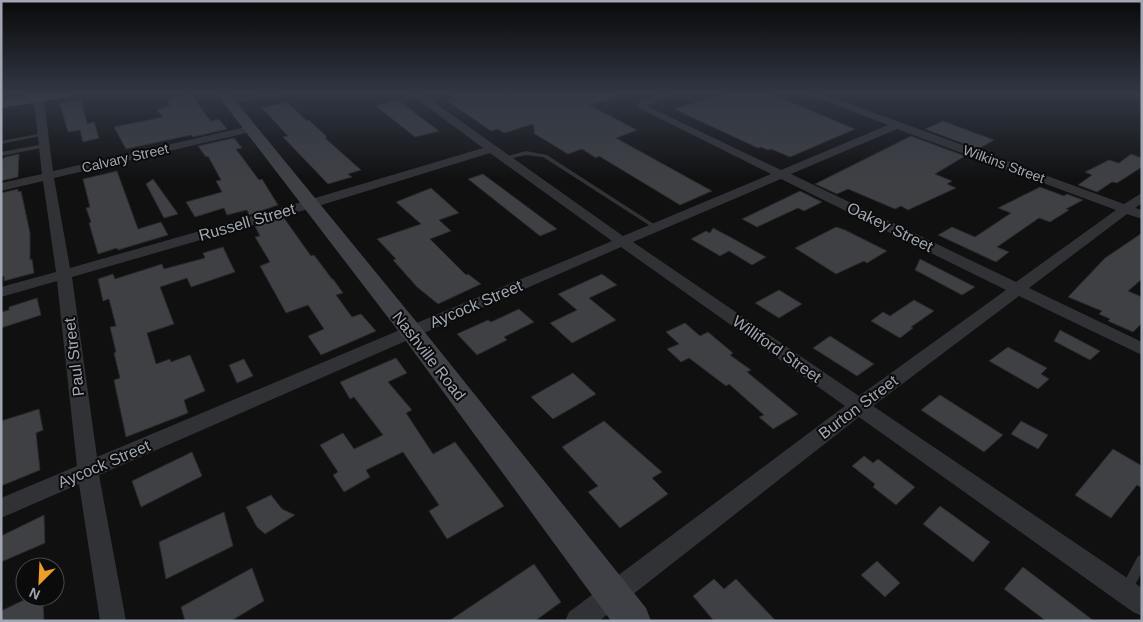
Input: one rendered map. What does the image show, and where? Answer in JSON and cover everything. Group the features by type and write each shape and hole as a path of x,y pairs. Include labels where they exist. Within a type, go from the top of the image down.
{"main road":[{"name":"Nashville Road","path":"245,122 411,331 633,621"}],"street":[{"name":"Paul Street","path":"41,122 64,275 88,471 113,621"},
{"name":"Williford Street","path":"455,122 623,242 1142,603"},
{"name":"Oakey Street","path":"673,122 1142,349"},
{"name":"Wilkins Street","path":"889,122 1134,212"},
{"name":"Aycock Street","path":"1,508 411,331 897,125"},
{"name":"Calvary Street","path":"1,188 250,129"},
{"name":"Russell Street","path":"1,292 310,204 498,153"},
{"name":"Burton Street","path":"578,621 859,406 1016,289 1134,212 1142,197"}],"lane":[{"path":"1,143 43,140"},
{"path":"1,154 43,140"},
{"path":"498,153 526,153 545,156 657,228"},
{"path":"1125,592 1142,560"}],"building":[{"path":"65,122 87,122 87,124 94,122 99,138 83,142 80,130 68,132"},
{"path":"138,122 221,122 227,129 126,149 114,127"},
{"path":"275,122 311,122 327,137 325,138 361,170 348,174 352,177 328,184 283,137 288,136"},
{"path":"396,122 427,122 439,131 415,137"},
{"path":"478,122 622,122 637,130 616,138 712,191 680,205 599,156 596,158 582,149 568,154 535,134 533,124 504,133 498,129 491,131"},
{"path":"702,122 838,122 855,129 790,157 771,149 758,148"},
{"path":"941,122 946,122 994,140 978,149 925,129"},
{"path":"911,136 965,156 935,174 952,181 947,184 956,188 908,210 901,206 895,209 848,189 837,194 815,184"},
{"path":"234,138 242,148 236,149 259,180 262,179 278,205 249,215 247,210 227,215 224,208 195,217 186,202 222,192 216,181 221,180 208,156 206,157 198,146"},
{"path":"19,154 18,177 1,181 1,160 5,157"},
{"path":"1131,154 1142,158 1142,167 1117,183 1112,182 1097,192 1078,185 1092,175 1085,172 1109,160 1119,163"},
{"path":"117,171 138,229 161,222 168,235 98,254 86,208 90,207 83,179"},
{"path":"483,174 557,229 540,236 468,179"},
{"path":"153,179 178,214 164,218 146,184"},
{"path":"1040,187 1064,196 1067,194 1083,200 1066,209 1069,210 1050,222 1039,218 997,247 1009,252 996,262 938,235 952,227 975,237 1011,213 998,208"},
{"path":"431,188 459,213 439,220 451,231 430,239 466,275 468,274 481,284 438,304 417,287 393,260 396,259 377,239 421,224 396,202"},
{"path":"18,189 18,192 21,191 30,233 30,260 32,259 34,273 4,281 4,276 1,277 1,193"},
{"path":"800,191 822,202 804,211 798,208 757,227 742,219"},
{"path":"284,218 311,256 314,255 343,293 336,295 352,317 361,314 376,331 321,355 308,336 324,329 308,305 286,313 260,266 270,262 255,237 260,236 255,226"},
{"path":"836,227 887,251 867,263 864,261 836,274 795,248"},
{"path":"713,228 766,257 752,265 729,251 720,256 691,239 706,231 710,233"},
{"path":"1142,233 1142,279 1128,291 1142,297 1142,323 1133,332 1108,321 1110,319 1099,314 1102,311 1068,297 1105,258"},
{"path":"223,247 235,272 191,287 187,278 160,287 174,324 147,333 156,364 170,359 171,362 190,355 205,391 184,400 188,413 126,437 114,380 120,378 110,327 116,326 109,299 103,301 98,279 113,274 115,279 162,264 164,269 205,258 203,253"},
{"path":"920,259 975,287 962,295 915,270"},
{"path":"602,274 617,285 589,298 616,320 572,343 550,323 577,310 558,294"},
{"path":"779,290 802,304 779,318 755,303"},
{"path":"37,298 41,315 1,328 1,312 9,310 9,307"},
{"path":"914,300 934,311 911,327 913,328 900,338 871,321 883,312 890,316"},
{"path":"519,309 534,322 504,337 507,340 477,355 457,334 488,320 491,322"},
{"path":"685,323 700,336 708,332 733,353 730,355 751,370 747,372 798,414 773,429 759,417 764,415 729,384 726,386 689,358 681,362 667,349 679,344 666,332"},
{"path":"1060,330 1100,351 1090,360 1054,341"},
{"path":"830,336 874,364 857,376 813,348"},
{"path":"1008,347 1047,368 1041,374 1049,379 1038,389 989,361"},
{"path":"396,358 407,373 388,382 412,410 406,413 433,454 455,442 504,506 447,539 429,511 439,505 403,452 366,470 370,477 344,492 333,475 338,472 320,445 343,433 354,449 383,435 354,397 350,399 340,382"},
{"path":"244,359 253,376 237,383 229,365"},
{"path":"573,373 596,394 553,419 531,397"},
{"path":"940,395 1003,435 984,452 921,410"},
{"path":"39,409 43,430 36,433 40,470 1,486 1,421"},
{"path":"604,421 662,472 652,478 668,494 620,528 588,492 598,486 562,447"},
{"path":"1021,421 1048,435 1038,449 1011,434"},
{"path":"1113,449 1142,466 1142,488 1137,485 1111,518 1075,495"},
{"path":"192,452 202,476 141,507 132,481"},
{"path":"864,456 873,463 878,459 915,487 896,505 873,487 875,484 852,466"},
{"path":"271,495 282,509 295,515 265,534 257,527 246,507"},
{"path":"940,506 990,542 973,562 923,524"},
{"path":"224,512 233,546 166,579 159,542"},
{"path":"44,515 45,543 1,562 1,536"},
{"path":"877,561 900,583 885,597 861,575"},
{"path":"534,564 561,602 535,621 449,621"},
{"path":"1023,567 1094,621 1046,621 1004,589"},
{"path":"252,568 264,601 231,621 185,621 181,607"},
{"path":"714,579 724,589 736,579 776,621 714,621 693,596"},
{"path":"15,604 15,607 43,607 44,621 1,621 1,611"}]}
